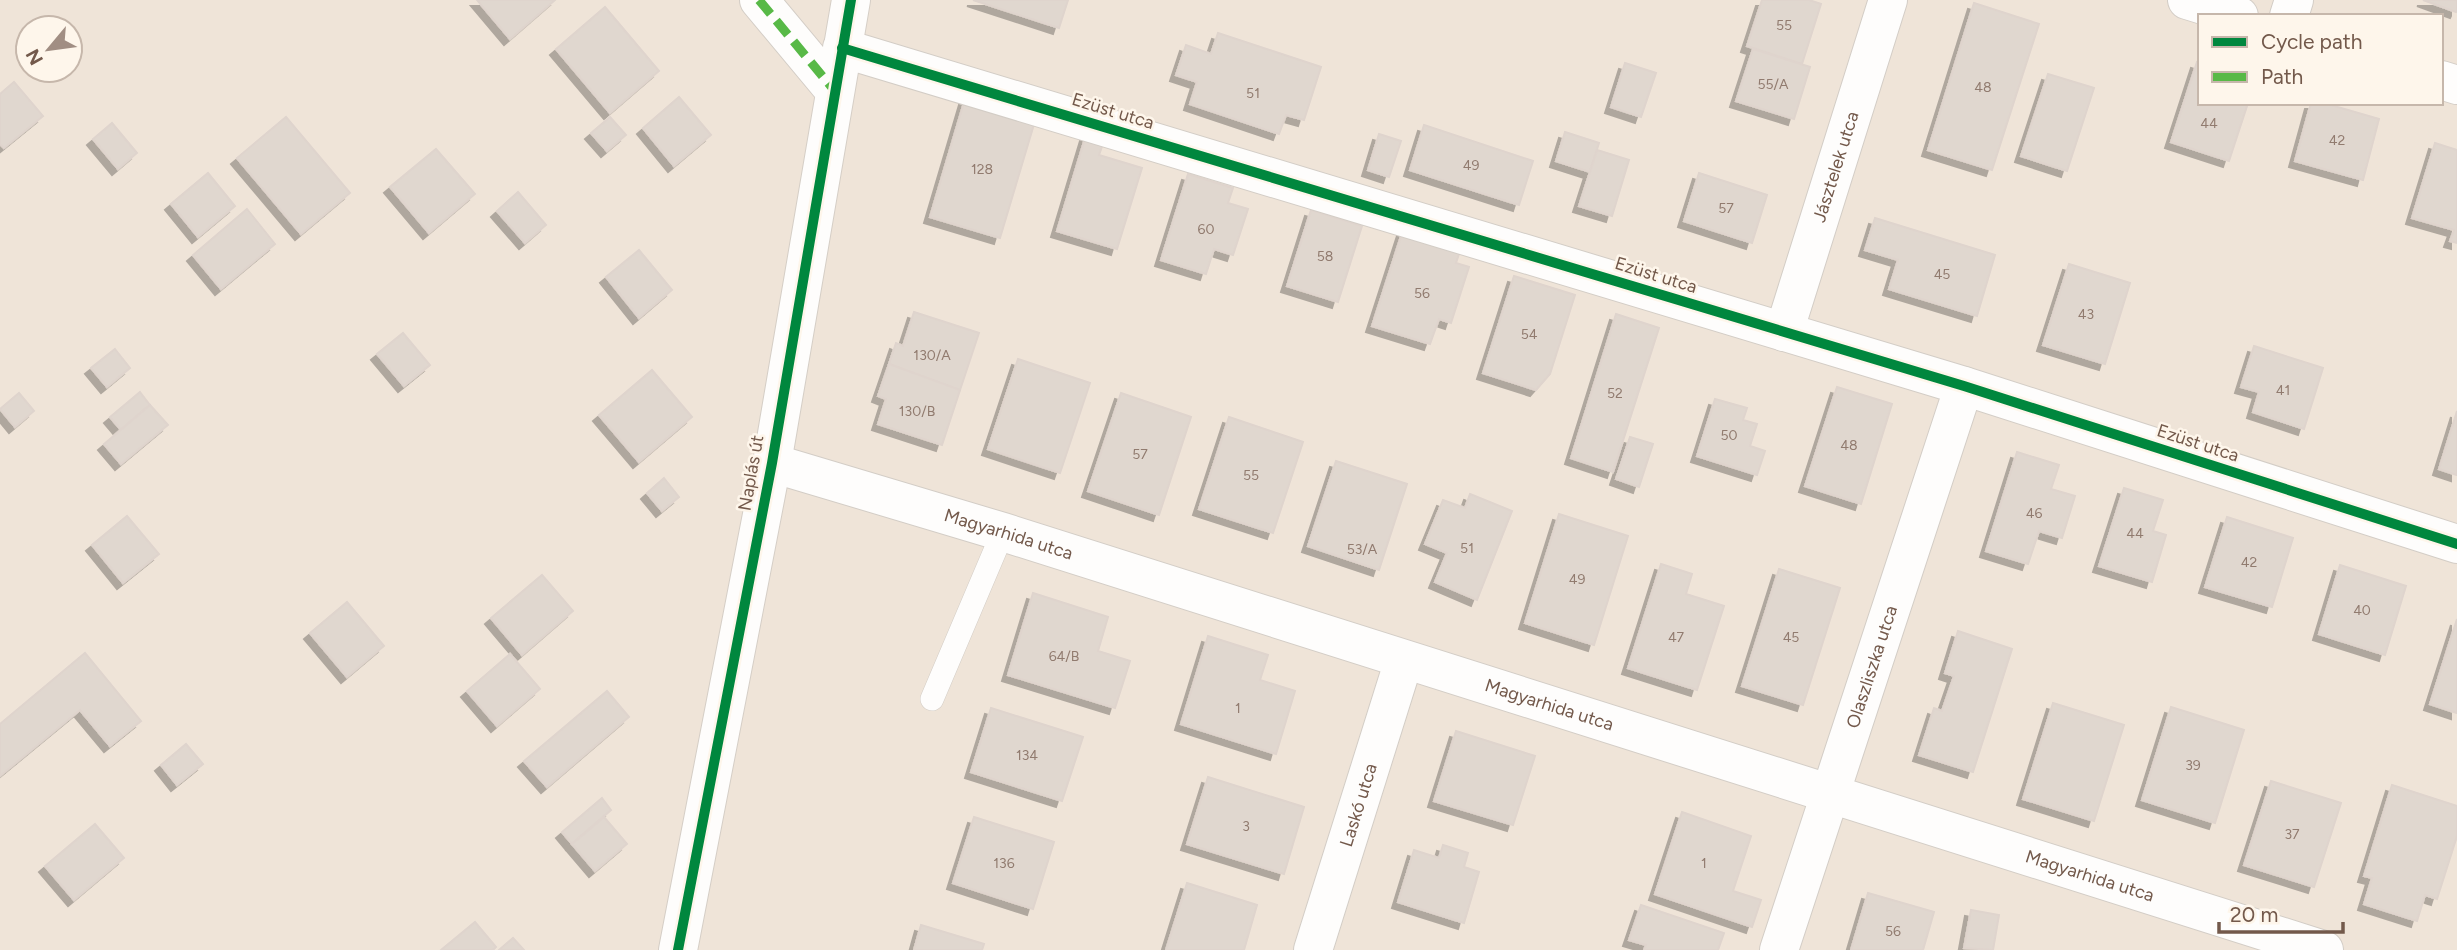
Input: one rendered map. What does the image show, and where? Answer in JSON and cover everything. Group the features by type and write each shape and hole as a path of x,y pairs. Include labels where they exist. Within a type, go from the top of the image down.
{"street":[{"path":"759,0 834,90"},
{"name":"Naplás út","path":"678,950 772,463 851,0"},
{"name":"Jásztelek utca","path":"1784,332 1888,0"},
{"path":"2187,0 2232,14"},
{"name":"Ezüst utca","path":"842,48 1964,386 2457,544"},
{"name":"Olaszliszka utca","path":"1779,950 1964,386"},
{"name":"Magyarhida utca","path":"772,463 1003,532 2324,950"},
{"name":"Laskó utca","path":"1313,950 1404,660"}],"lane":[{"path":"932,699 1003,532"}],"shaded area":[{"path":"0,0 2457,0 2457,950 0,950"}],"building":[{"path":"477,0 555,0 510,39"},
{"path":"973,0 1068,0 1059,28"},
{"path":"1762,0 1809,0 1821,4 1802,64 1747,46"},
{"path":"2423,0 2457,0 2457,10 2456,12"},
{"path":"1974,3 2039,24 1992,170 1928,150"},
{"path":"605,7 659,71 610,113 556,49"},
{"path":"1218,33 1321,67 1304,120 1286,115 1279,134 1190,104 1197,82 1176,75 1186,45 1211,54"},
{"path":"1753,49 1810,67 1794,119 1736,101"},
{"path":"2197,62 2198,105 2247,105 2229,161 2171,142"},
{"path":"1625,63 1656,73 1641,117 1611,107"},
{"path":"2048,74 2094,88 2067,171 2021,156"},
{"path":"14,82 43,116 4,148 0,144 0,94"},
{"path":"679,97 711,135 674,166 643,128"},
{"path":"965,99 1035,121 1000,238 930,217"},
{"path":"2310,105 2331,105 2379,119 2363,180 2295,161"},
{"path":"286,117 350,193 301,234 237,158"},
{"path":"610,117 626,135 607,151 591,133"},
{"path":"112,123 137,153 118,169 93,139"},
{"path":"1424,125 1533,161 1519,205 1410,170"},
{"path":"1565,132 1599,143 1590,172 1556,161"},
{"path":"1379,134 1401,141 1389,177 1368,170"},
{"path":"1086,135 1104,141 1099,155 1142,168 1117,249 1057,231"},
{"path":"2435,143 2457,150 2457,243 2450,241 2454,230 2412,218"},
{"path":"436,149 475,194 429,233 390,187"},
{"path":"1597,150 1629,160 1612,216 1579,206"},
{"path":"208,173 235,206 198,237 171,204"},
{"path":"1699,173 1767,195 1752,243 1684,221"},
{"path":"1188,174 1233,188 1228,203 1248,209 1233,255 1214,249 1206,274 1161,260"},
{"path":"518,192 546,225 525,243 497,211"},
{"path":"247,209 275,244 221,289 193,255"},
{"path":"1311,210 1362,226 1338,302 1287,286"},
{"path":"1875,218 1995,255 1977,316 1889,289 1898,260 1865,250"},
{"path":"1403,230 1461,248 1456,263 1469,267 1451,323 1439,319 1430,344 1372,326"},
{"path":"639,250 672,290 639,318 606,277"},
{"path":"2069,264 2130,283 2105,364 2043,345"},
{"path":"1514,276 1575,295 1550,374 1536,390 1483,373"},
{"path":"914,312 979,333 960,390 889,364 896,343 903,346"},
{"path":"1616,314 1659,328 1613,472 1571,458"},
{"path":"403,333 430,365 404,386 377,354"},
{"path":"2254,346 2323,368 2304,429 2253,412 2259,392 2241,387"},
{"path":"115,349 130,368 107,387 91,368"},
{"path":"1018,359 1090,383 1060,473 988,449"},
{"path":"889,364 960,390 942,445 878,424 886,399 878,396"},
{"path":"652,370 692,417 639,462 599,415"},
{"path":"1837,387 1892,404 1861,504 1805,486"},
{"path":"140,392 150,405 121,430 110,417"},
{"path":"19,393 34,411 15,427 0,409"},
{"path":"1121,393 1191,417 1159,515 1088,491"},
{"path":"1715,399 1747,408 1743,420 1757,424 1750,446 1765,451 1757,475 1697,456"},
{"path":"150,405 168,425 121,464 104,444"},
{"path":"2457,411 2457,475 2439,469"},
{"path":"1229,417 1303,442 1273,533 1199,509"},
{"path":"1630,437 1653,444 1639,487 1616,479"},
{"path":"2017,452 2059,465 2051,489 2075,496 2062,538 2039,531 2028,564 1986,551"},
{"path":"1336,461 1407,484 1379,570 1308,546"},
{"path":"664,478 679,497 662,511 647,493"},
{"path":"2124,488 2163,500 2153,531 2166,535 2152,582 2099,566"},
{"path":"1470,494 1512,511 1477,600 1435,582 1447,553 1425,544 1443,500 1465,508"},
{"path":"1559,514 1628,536 1594,645 1525,623"},
{"path":"127,516 159,554 123,583 92,545"},
{"path":"2227,517 2293,538 2272,607 2205,587"},
{"path":"1661,564 1692,574 1686,594 1724,606 1697,690 1628,668"},
{"path":"2340,565 2406,586 2385,655 2319,634"},
{"path":"1779,569 1840,588 1803,705 1742,686"},
{"path":"542,575 573,611 522,655 491,618"},
{"path":"1033,593 1108,617 1098,651 1130,661 1115,708 1008,675"},
{"path":"347,602 384,646 347,677 310,633"},
{"path":"2457,619 2457,713 2430,704"},
{"path":"1958,631 2012,649 1973,772 1919,755 1934,708 1942,711 1954,676 1945,673"},
{"path":"1208,636 1268,655 1260,680 1295,691 1276,754 1181,724"},
{"path":"85,653 141,721 110,746 80,710 0,776 0,724"},
{"path":"510,654 540,689 497,726 467,691"},
{"path":"607,691 629,717 547,787 524,761"},
{"path":"2053,703 2124,725 2094,821 2023,799"},
{"path":"2171,707 2244,730 2215,823 2142,800"},
{"path":"991,708 1083,737 1062,801 971,772"},
{"path":"1456,731 1535,756 1513,825 1434,801"},
{"path":"186,744 203,764 177,785 161,765"},
{"path":"1208,777 1304,807 1284,874 1187,844"},
{"path":"2271,781 2341,803 2314,887 2244,865"},
{"path":"2392,785 2457,806 2457,836 2437,899 2425,895 2417,921 2364,904 2372,878 2364,876"},
{"path":"602,798 611,810 572,844 562,832"},
{"path":"1682,812 1751,836 1733,891 1761,900 1752,927 1655,894"},
{"path":"604,817 627,844 595,871 572,844"},
{"path":"974,817 1054,842 1033,909 953,883"},
{"path":"95,824 124,858 74,900 45,866"},
{"path":"1443,845 1468,853 1464,867 1479,872 1464,923 1398,902 1414,850 1439,858"},
{"path":"1187,883 1257,905 1244,950 1166,950"},
{"path":"1868,893 1934,912 1923,950 1851,950"},
{"path":"1641,905 1724,933 1718,950 1644,950 1646,945 1629,940"},
{"path":"1971,910 1999,915 1993,950 1964,948"},
{"path":"475,922 496,947 493,950 441,950"},
{"path":"921,925 984,944 982,950 914,950"},
{"path":"513,938 524,950 499,950"}],"marked path":[{"path":"759,0 834,90"}],"cycle path":[{"path":"678,950 772,463 851,0"},
{"path":"842,48 1964,386 2457,544"}]}
